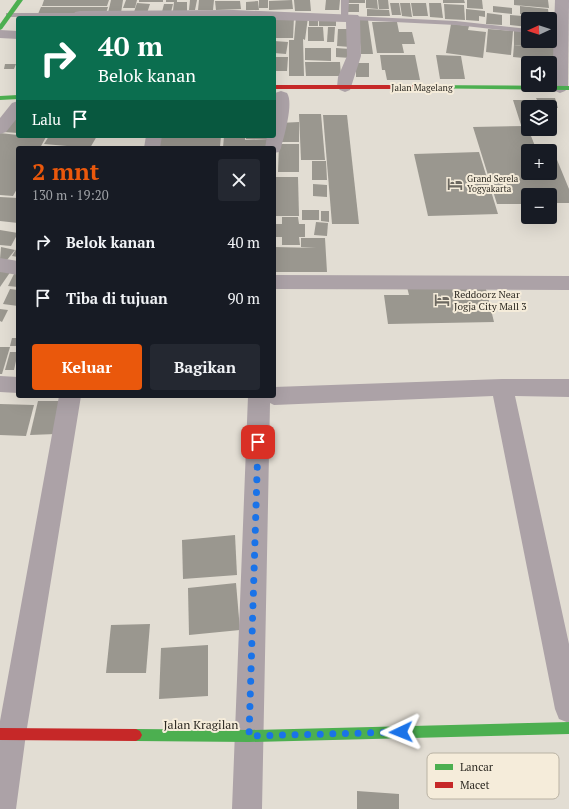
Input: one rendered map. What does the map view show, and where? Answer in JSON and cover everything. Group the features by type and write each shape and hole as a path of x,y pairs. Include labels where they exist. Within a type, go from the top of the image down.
{"street":[{"path":"0,28 20,0"},
{"path":"562,0 558,34 564,88"},
{"path":"276,16 349,17 354,56 346,77 345,87"},
{"path":"0,34 16,35"},
{"name":"Jalan Magelang","path":"279,94 345,87 564,88"},
{"path":"0,89 16,89"},
{"path":"276,134 280,115 279,94"},
{"path":"0,98 16,98"},
{"path":"0,129 16,109"},
{"path":"0,265 16,268"},
{"path":"276,282 569,283"},
{"path":"276,396 502,387 569,388"},
{"path":"502,387 569,709"},
{"path":"1,809 6,734 70,398"},
{"path":"247,809 257,398"},
{"name":"Jalan Kragilan","path":"6,734 249,736 569,728"}],"lane":[{"path":"345,0 349,17 456,23 521,30"},
{"path":"9,16 16,16"}],"building":[{"path":"44,0 109,0 107,6 42,6"},
{"path":"111,0 123,0 121,13 108,13"},
{"path":"126,0 137,0 135,8 123,8"},
{"path":"139,0 163,0 163,2 139,2"},
{"path":"166,0 187,2 187,11 173,11 174,2 166,2"},
{"path":"190,0 197,0 195,10 189,10"},
{"path":"199,0 214,0 213,10 198,10"},
{"path":"259,0 268,0 268,8 259,8"},
{"path":"292,0 293,9 269,10 269,1"},
{"path":"294,0 310,0 311,11 295,11"},
{"path":"326,0 340,0 339,10 325,10"},
{"path":"346,0 365,0 365,3 346,3"},
{"path":"366,0 377,0 378,9 366,8"},
{"path":"378,0 388,0 389,9 379,9"},
{"path":"443,0 464,0 465,3 443,3"},
{"path":"467,0 482,0 483,9 467,8"},
{"path":"514,0 548,0 549,8 514,5"},
{"path":"215,1 240,1 241,9 216,10"},
{"path":"258,1 259,10 246,10 246,2"},
{"path":"137,3 150,4 147,13 134,12"},
{"path":"390,3 399,3 401,15 392,15"},
{"path":"400,3 410,3 412,17 402,16"},
{"path":"411,3 426,3 428,16 413,16"},
{"path":"429,3 441,3 443,18 430,17"},
{"path":"164,4 173,4 171,12 162,12"},
{"path":"347,4 359,4 359,12 347,12"},
{"path":"444,4 464,5 465,20 445,19"},
{"path":"493,6 512,8 512,14 493,12"},
{"path":"520,6 548,9 548,12 521,12 520,14"},
{"path":"41,7 108,7 106,13 38,14"},
{"path":"367,9 389,10 390,16 367,16"},
{"path":"466,9 485,11 485,17 479,16 479,21 466,20"},
{"path":"487,13 502,15 502,25 486,24"},
{"path":"510,15 521,16 521,26 510,25"},
{"path":"276,17 294,17 293,38 276,38"},
{"path":"296,17 308,17 305,40 303,39 304,76 289,76 289,40 294,40"},
{"path":"319,17 336,17 336,26 319,26"},
{"path":"309,19 318,19 318,26 309,26"},
{"path":"358,20 368,20 373,54 361,54"},
{"path":"372,22 397,22 399,32 412,32 415,44 402,44 404,53 377,53"},
{"path":"451,24 469,26 468,30 486,32 483,58 446,53"},
{"path":"308,27 323,27 324,41 308,41"},
{"path":"328,27 335,27 334,42 327,42"},
{"path":"338,29 350,29 350,47 337,46"},
{"path":"488,29 513,31 511,55 486,52"},
{"path":"514,30 521,31 521,46 514,45"},
{"path":"276,41 288,42 286,54 276,53"},
{"path":"514,45 521,46 521,48 555,48 555,56 513,57"},
{"path":"305,48 331,48 331,61 305,60"},
{"path":"336,48 350,49 350,58 336,57"},
{"path":"380,55 415,55 420,80 387,80 385,70 382,70"},
{"path":"436,55 461,56 465,79 440,79"},
{"path":"276,57 288,57 287,71 276,71"},
{"path":"305,62 340,62 341,76 306,76"},
{"path":"356,63 369,63 369,77 356,77"},
{"path":"5,64 16,64 14,69 4,69"},
{"path":"536,98 555,98 556,100 537,100"},
{"path":"513,100 521,100 521,125"},
{"path":"299,114 321,114 325,160 301,160"},
{"path":"323,115 347,115 359,224 332,224"},
{"path":"12,117 16,118 16,133 4,132"},
{"path":"299,122 299,142 279,142 279,123"},
{"path":"521,126 521,136 531,136 534,144 521,144 521,180 557,180 557,160 569,189 569,203 557,203 557,188 521,188 521,204 497,204 473,127"},
{"path":"0,133 16,135 16,138 45,138 41,146 16,146 16,191 13,196 0,195"},
{"path":"48,138 96,138 91,146 44,144"},
{"path":"160,138 221,138 220,146 158,146"},
{"path":"224,138 245,138 245,140 270,139 270,146 223,146"},
{"path":"246,138 269,138 269,139"},
{"path":"279,144 299,144 299,172 278,172"},
{"name":"Grand Serela Yogyakarta","path":"479,152 498,214 428,216 414,154"},
{"path":"312,161 326,161 327,180 312,180"},
{"path":"276,177 298,177 299,216 276,216"},
{"path":"313,184 327,185 327,197 313,196"},
{"path":"0,197 16,198 16,223 0,221"},
{"path":"302,210 319,210 319,220 302,220"},
{"path":"321,211 329,211 329,222 321,221"},
{"path":"282,217 298,217 299,224 305,224 305,237 299,237 300,245 282,245 282,237 276,237 276,224 282,224"},
{"path":"316,222 328,223 327,236 314,235"},
{"path":"0,230 16,233 16,237 11,246 0,245"},
{"path":"301,238 325,238 327,272 276,272 276,247 316,248 301,247"},
{"path":"1,247 15,250 7,260 0,259"},
{"path":"16,249 16,257 12,256"},
{"path":"0,269 11,271 0,287"},
{"path":"15,272 16,272 16,287 8,286"},
{"path":"485,285 494,322 388,324 384,295 409,295 407,287"},
{"path":"10,289 16,290 16,306 3,304"},
{"path":"0,309 8,310 2,322 0,321"},
{"path":"12,338 16,338 16,346 10,346"},
{"path":"0,347 10,347 2,374 0,374"},
{"path":"10,352 16,352 14,370 5,370"},
{"path":"38,401 63,401 56,434 30,435"},
{"path":"0,404 34,405 26,436 0,435"},
{"path":"235,535 237,575 183,579 182,540"},
{"path":"236,583 240,630 189,635 188,588"},
{"path":"150,624 146,673 106,673 111,625"},
{"path":"208,645 208,696 159,699 161,648"},
{"path":"357,791 399,794 399,809 357,809"}],"traffic: fast":[{"path":"0,28 20,0"},
{"path":"413,87 569,88"},
{"path":"0,98 16,97"},
{"path":"136,735 249,736 569,728"}],"traffic: jam":[{"path":"276,87 413,87"},
{"path":"0,734 136,735"}],"place":[{"name":"Grand Serela Yogyakarta","path":"455,184"},
{"name":"Reddoorz Near Jogja City Mall 3","path":"442,300"}],"route":[{"path":"258,442 249,736 401,732"}]}
